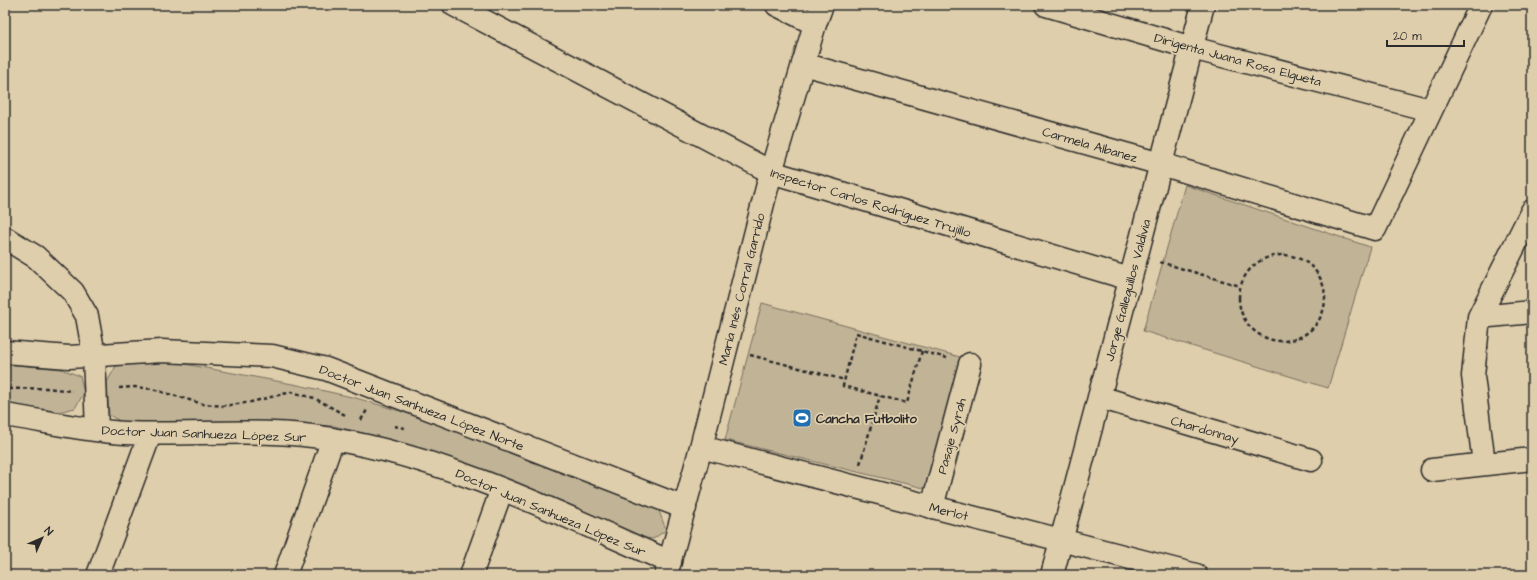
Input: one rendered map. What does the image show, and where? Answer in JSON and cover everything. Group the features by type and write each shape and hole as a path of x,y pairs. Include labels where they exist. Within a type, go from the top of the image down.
{"street":[{"name":"Inspector Carlos Rodríguez Trujillo","path":"454,5 771,172 1130,279"},
{"path":"777,5 818,15"},
{"name":"Dirigenta Juana Rosa Elgueta","path":"1046,5 1192,48 1430,110"},
{"name":"Jorge Galleguillos Valdivia","path":"1052,575 1203,5"},
{"path":"1430,110 1480,5"},
{"name":"María Inés Corral Garrido","path":"669,571 771,172 818,15"},
{"name":"Carmela Albanez","path":"803,64 1161,164 1375,229 1430,110"},
{"path":"1484,464 1473,376 1479,317 1532,211"},
{"path":"5,238 36,257 73,292 87,316 94,355 97,430"},
{"path":"1479,317 1532,312"},
{"name":"Doctor Juan Sanhueza López Norte","path":"5,352 69,358 162,351 272,356 326,369 685,508"},
{"name":"Pasaje Syrah","path":"932,507 970,364"},
{"name":"Chardonnay","path":"1099,397 1311,460"},
{"name":"Doctor Juan Sanhueza López Sur","path":"5,415 97,430 150,434 296,434 341,440 409,455 502,489 669,571"},
{"path":"98,575 150,434"},
{"path":"285,575 341,440"},
{"name":"Merlot","path":"701,447 1196,575"},
{"path":"1432,470 1532,459"},
{"path":"471,575 502,489"}],"path":[{"path":"1283,254 1297,257 1309,264 1319,275 1325,289 1326,304 1321,317 1313,329 1301,338 1287,342 1272,341 1259,335 1248,326 1241,314 1238,300 1240,286 1246,273 1256,263 1269,256 1283,254"},
{"path":"1137,255 1240,286"},
{"path":"922,351 907,403 843,386 856,333 970,364"},
{"path":"726,349 845,380"},
{"path":"5,389 46,388 84,393 96,389"},
{"path":"341,440 379,389"},
{"path":"854,487 880,396"}],"shaded area":[{"path":"1185,185 1370,247 1328,388 1143,331"},
{"path":"762,303 960,357 928,489 725,440"},
{"path":"168,361 298,385 356,398 420,417 649,505 659,511 666,530 653,539 640,537 504,479 409,445 334,426 122,422 109,415 107,382 116,366"},
{"path":"5,364 61,369 80,376 84,393 75,408 58,412 5,403"}],"place":[{"name":"Cancha Futbolito","path":"802,418"}]}
